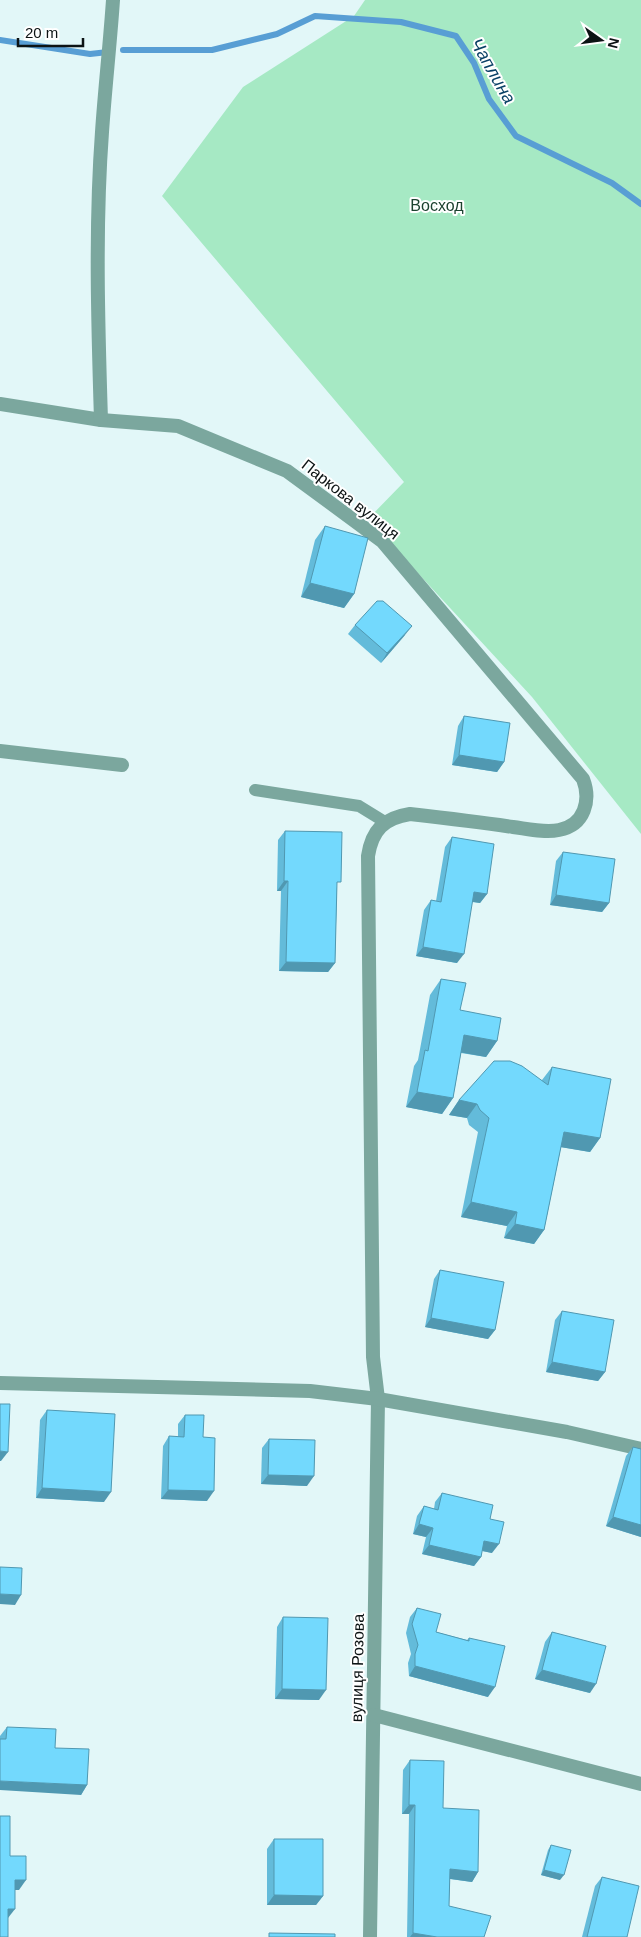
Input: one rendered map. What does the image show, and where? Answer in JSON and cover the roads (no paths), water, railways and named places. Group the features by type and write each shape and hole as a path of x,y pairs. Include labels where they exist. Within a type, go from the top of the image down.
{"street":[{"path":"101,420 99,220 102,133 113,0"},
{"name":"Паркова вулиця","path":"0,404 101,420 178,426 287,471 382,541 583,779 587,790 587,801 584,811 578,820 569,827 559,831 536,830 410,814 397,816 386,822"},
{"path":"0,751 122,765"},
{"name":"вулиця Розова","path":"370,1937 378,1399 373,1357 368,856 370,843 376,831 386,822"},
{"path":"0,1383 310,1391 378,1399 567,1432 641,1449"},
{"path":"374,1715 641,1784"}],"lane":[{"path":"255,790 359,806 386,822"}],"waterway":[{"name":"Чаплина","path":"123,50 212,50 277,34 315,16 401,22 456,36 474,63 489,99 516,136 612,183 641,204"},
{"name":"Чаплина","path":"0,40 90,54 108,52"}],"park label":[{"name":"Восход","path":"437,205"}]}
